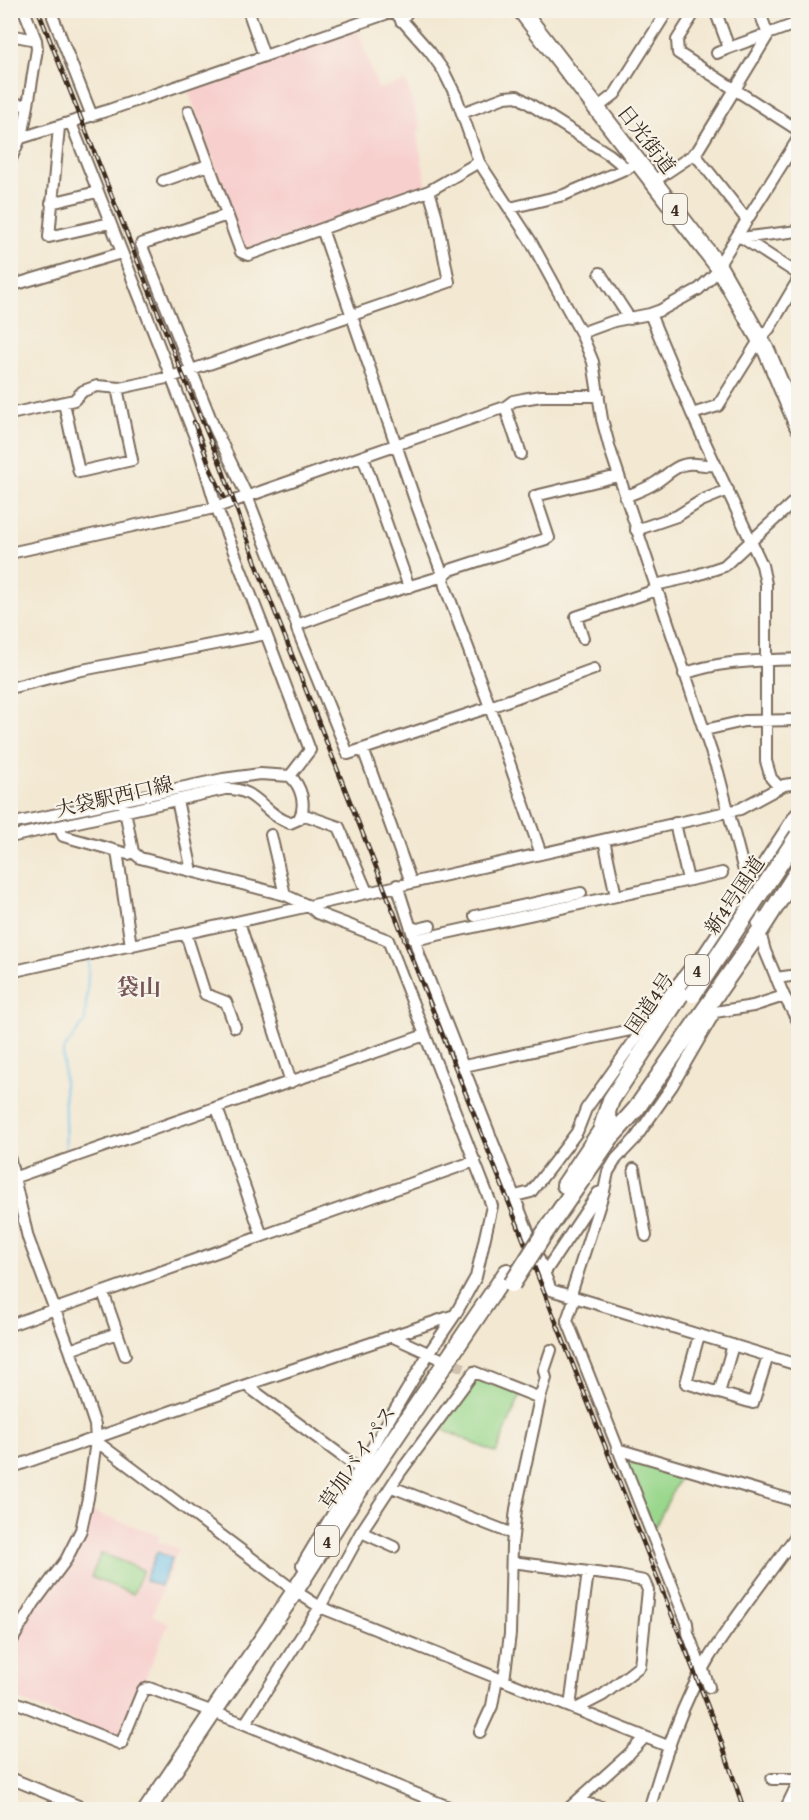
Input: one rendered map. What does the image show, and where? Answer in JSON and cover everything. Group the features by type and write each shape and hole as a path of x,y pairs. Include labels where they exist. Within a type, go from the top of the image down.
{"highway":[{"name":"日光街道","path":"521,10 597,108 633,165 654,181 719,268 760,339 780,380 798,426"},
{"name":"国道4号","path":"607,1132 611,1100 798,816"},
{"name":"新4号国道","path":"607,1132 697,996 798,836"},
{"name":"新4号国道","path":"697,996 798,853"},
{"name":"4","path":"607,1132 636,1109 759,932 798,871"},
{"name":"草加バイパス","path":"158,1809 296,1591 409,1433 607,1132"},
{"name":"草加バイパス","path":"147,1809 217,1714"}],"street":[{"path":"10,162 21,138 37,49 36,40 24,10"},
{"path":"56,10 53,17 92,116"},
{"path":"248,10 264,56"},
{"path":"402,21 409,10"},
{"path":"597,108 615,94 668,10"},
{"path":"696,10 677,40 678,52 798,130"},
{"path":"715,10 729,48"},
{"path":"759,10 768,35"},
{"path":"21,138 92,116 394,11 436,60 449,82 479,162 510,208 581,333 593,362 602,419 618,476 705,730 729,812 759,932 776,978 798,1021"},
{"path":"717,52 798,23"},
{"path":"10,35 36,40"},
{"path":"654,181 694,153 768,35"},
{"path":"462,112 505,97 517,96 610,155 633,165"},
{"path":"10,104 28,105"},
{"path":"189,111 241,252 248,255 429,191 479,162"},
{"path":"71,123 198,445 216,506 310,750 290,776"},
{"path":"58,127 49,237 110,223"},
{"path":"581,333 614,321 651,314 699,289 719,268 740,237 747,220 798,139"},
{"path":"694,153 747,220"},
{"path":"163,181 208,165"},
{"path":"510,208 564,195 633,165"},
{"path":"10,414 74,400 83,391 97,386 117,388 171,377 449,282 436,214 429,191"},
{"path":"51,203 97,192"},
{"path":"226,215 141,244 214,427 247,496 297,629 348,754 490,707 591,670"},
{"path":"322,229 541,855"},
{"path":"740,237 798,231"},
{"path":"740,237 798,274"},
{"path":"10,285 121,253"},
{"path":"600,273 630,319"},
{"path":"692,414 718,406 798,280"},
{"path":"651,314 692,414 762,565 766,584 767,769 773,782 779,787"},
{"path":"64,403 79,472 132,460 117,388"},
{"path":"10,553 216,506 505,407 513,401 542,396 599,396"},
{"path":"505,407 521,453"},
{"path":"363,457 409,587"},
{"path":"625,496 644,489 684,464 692,462 708,466 715,465"},
{"path":"297,625 368,599 444,576 450,570 549,538 535,496 618,476"},
{"path":"636,530 677,516 701,501 728,490"},
{"path":"583,638 576,617 655,587 719,570 798,498"},
{"path":"10,688 77,671 266,634"},
{"path":"684,674 717,665 798,659"},
{"path":"705,730 744,721 798,720"},
{"path":"363,749 411,882"},
{"path":"252,775 252,794"},
{"path":"252,775 290,776 298,787 303,802 302,814 295,822 286,822 252,794 224,784 252,775"},
{"path":"10,972 746,808 779,787 798,783"},
{"name":"大袋駅西口線","path":"10,837 177,800 224,784"},
{"name":"大袋駅西口線","path":"10,824 123,800 224,784"},
{"path":"123,800 133,852 140,858 285,895 309,906 317,913 388,940 492,1206 476,1277 434,1356 361,1470 296,1591"},
{"path":"177,800 192,871"},
{"path":"302,814 339,827 368,892"},
{"path":"675,823 688,880"},
{"path":"59,826 63,836 128,855 133,852"},
{"path":"271,835 285,895"},
{"path":"604,840 616,896"},
{"path":"117,851 131,946"},
{"path":"476,916 521,912 616,896 722,873"},
{"path":"397,885 414,940 552,1290 798,1365"},
{"path":"414,940 521,912 581,893"},
{"path":"239,922 291,1082"},
{"path":"411,927 417,929 430,926"},
{"path":"186,934 205,994 226,1002 235,1027"},
{"path":"515,1196 531,1192 577,1132 586,1109 644,1027 698,957 708,953"},
{"path":"709,1687 688,1633 687,1623 567,1320 573,1303 572,1291 608,1172 635,1139 672,1086 738,970 736,965"},
{"path":"776,978 798,975"},
{"path":"714,1012 753,1006 784,996"},
{"path":"464,1066 644,1027"},
{"path":"12,1178 425,1035"},
{"path":"217,1108 262,1236"},
{"path":"10,1160 12,1178 28,1238 70,1350 95,1425 96,1439 81,1530 66,1560 13,1632 10,1644"},
{"path":"10,1325 475,1161"},
{"path":"634,1169 646,1236"},
{"path":"545,1272 598,1193 604,1191"},
{"path":"104,1292 125,1355"},
{"path":"10,1468 455,1315"},
{"path":"70,1350 117,1333"},
{"path":"699,1335 686,1383 753,1403 768,1356"},
{"path":"391,1336 434,1356"},
{"path":"719,1393 733,1345"},
{"path":"480,1732 492,1706 510,1634 516,1509 546,1378 544,1371 551,1350"},
{"path":"245,1724 321,1607 361,1532 401,1471 474,1372 540,1398"},
{"path":"246,1385 361,1470"},
{"path":"96,1439 296,1591 321,1607 670,1747"},
{"path":"617,1449 798,1502"},
{"path":"392,1487 513,1534"},
{"path":"361,1532 394,1547"},
{"path":"649,1809 688,1698 702,1670 798,1533"},
{"path":"512,1562 644,1581 648,1590 640,1666 603,1695 573,1708"},
{"path":"573,1708 588,1572"},
{"path":"10,1700 122,1743 143,1690 149,1688 456,1809"},
{"path":"567,1809 645,1737"},
{"path":"10,1778 88,1809"},
{"path":"772,1779 798,1781 785,1809"},
{"path":"577,1801 613,1809"}],"shaded area":[{"path":"357,28 378,89 406,81 421,129 416,131 427,187 248,251 243,249 187,87"},
{"path":"89,1511 160,1535 158,1541 179,1549 152,1615 169,1623 119,1739 11,1697 11,1650 17,1635"}],"green space":[{"path":"475,1377 521,1394 496,1453 439,1428"},
{"path":"622,1454 682,1473 653,1531"},
{"path":"101,1553 143,1570 133,1594 91,1577"}],"water":[{"path":"157,1552 172,1558 160,1586 145,1580"}],"waterway":[{"path":"66,1152 63,1051 85,1021 89,959"}],"tunnel":[{"path":"441,1359 474,1372"}],"railway":[{"path":"38,10 220,463 260,574 719,1735 744,1810"},
{"path":"194,422 211,470 224,497"}],"district":[{"name":"袋山","path":"139,987"}]}
